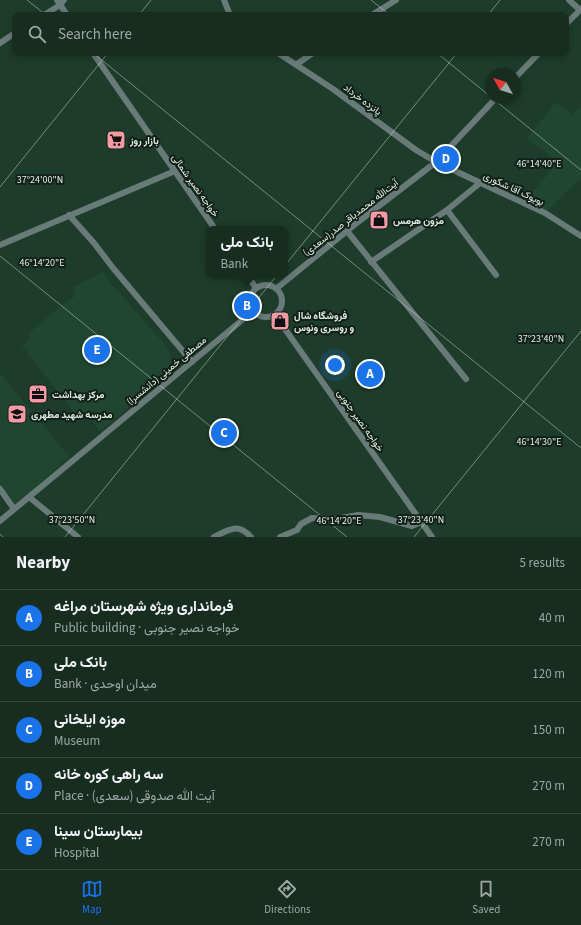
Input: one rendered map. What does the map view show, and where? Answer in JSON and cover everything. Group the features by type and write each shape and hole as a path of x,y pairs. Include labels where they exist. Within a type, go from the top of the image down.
{"street":[{"path":"224,0 229,12"},
{"path":"377,12 396,0"},
{"path":"569,0 581,9 569,21"},
{"path":"48,12 60,2 65,12"},
{"path":"0,43 12,35"},
{"name":"خواجه نصیر شمالی","path":"95,56 213,226"},
{"name":"پانزده خرداد","path":"283,56 333,89 416,150 436,162"},
{"path":"297,64 309,56"},
{"path":"521,72 536,56"},
{"name":"آیت‌الله محمدباقر صدر(سعدی)","path":"277,288 436,162 490,104"},
{"name":"بویوک آقا شکوری","path":"436,162 545,213 581,236"},
{"path":"0,245 175,171"},
{"path":"371,262 447,210 480,183"},
{"path":"447,210 496,275"},
{"path":"69,216 192,362"},
{"path":"347,231 466,379"},
{"path":"249,278 256,288"},
{"path":"269,285 277,288 283,298 283,303 279,312 265,318 256,314 253,311 250,301 256,288 269,285"},
{"name":"مصطفی خمینی (دانشسرا)","path":"0,521 253,311"},
{"name":"خواجه نصیر جنوبی","path":"275,315 432,537"},
{"path":"0,489 14,509"},
{"path":"28,497 78,537"},
{"path":"280,537 297,530 301,524 312,518 336,519 358,515 380,517 412,526 421,522"},
{"path":"214,537 228,529 239,528 251,537"}],"shaded area":[{"path":"556,102 572,114 581,105 581,178 545,213 525,200 558,163 527,138"},
{"path":"103,272 109,281 168,348 171,361 169,372 100,432 90,418 76,415 22,346 30,338 28,334 75,296 73,287"},
{"name":"مدرسه شهید مطهری","path":"0,373 69,456 14,509 0,489"}],"place":[{"name":"بازار روز","path":"116,140"},
{"name":"سه راهی کوره خانه","path":"446,159"},
{"name":"مزون هرمس","path":"379,220"},
{"name":"بانک ملی","path":"247,306"},
{"name":"فروشگاه شال و روسری ونوس","path":"280,321"},
{"name":"بیمارستان سینا","path":"97,350"},
{"name":"فرمانداری ویژه شهرستان مراغه","path":"370,374"},
{"name":"مرکز بهداشت","path":"38,394"},
{"name":"مدرسه شهید مطهری","path":"17,414"},
{"name":"موزه ایلخانی","path":"224,433"}]}
